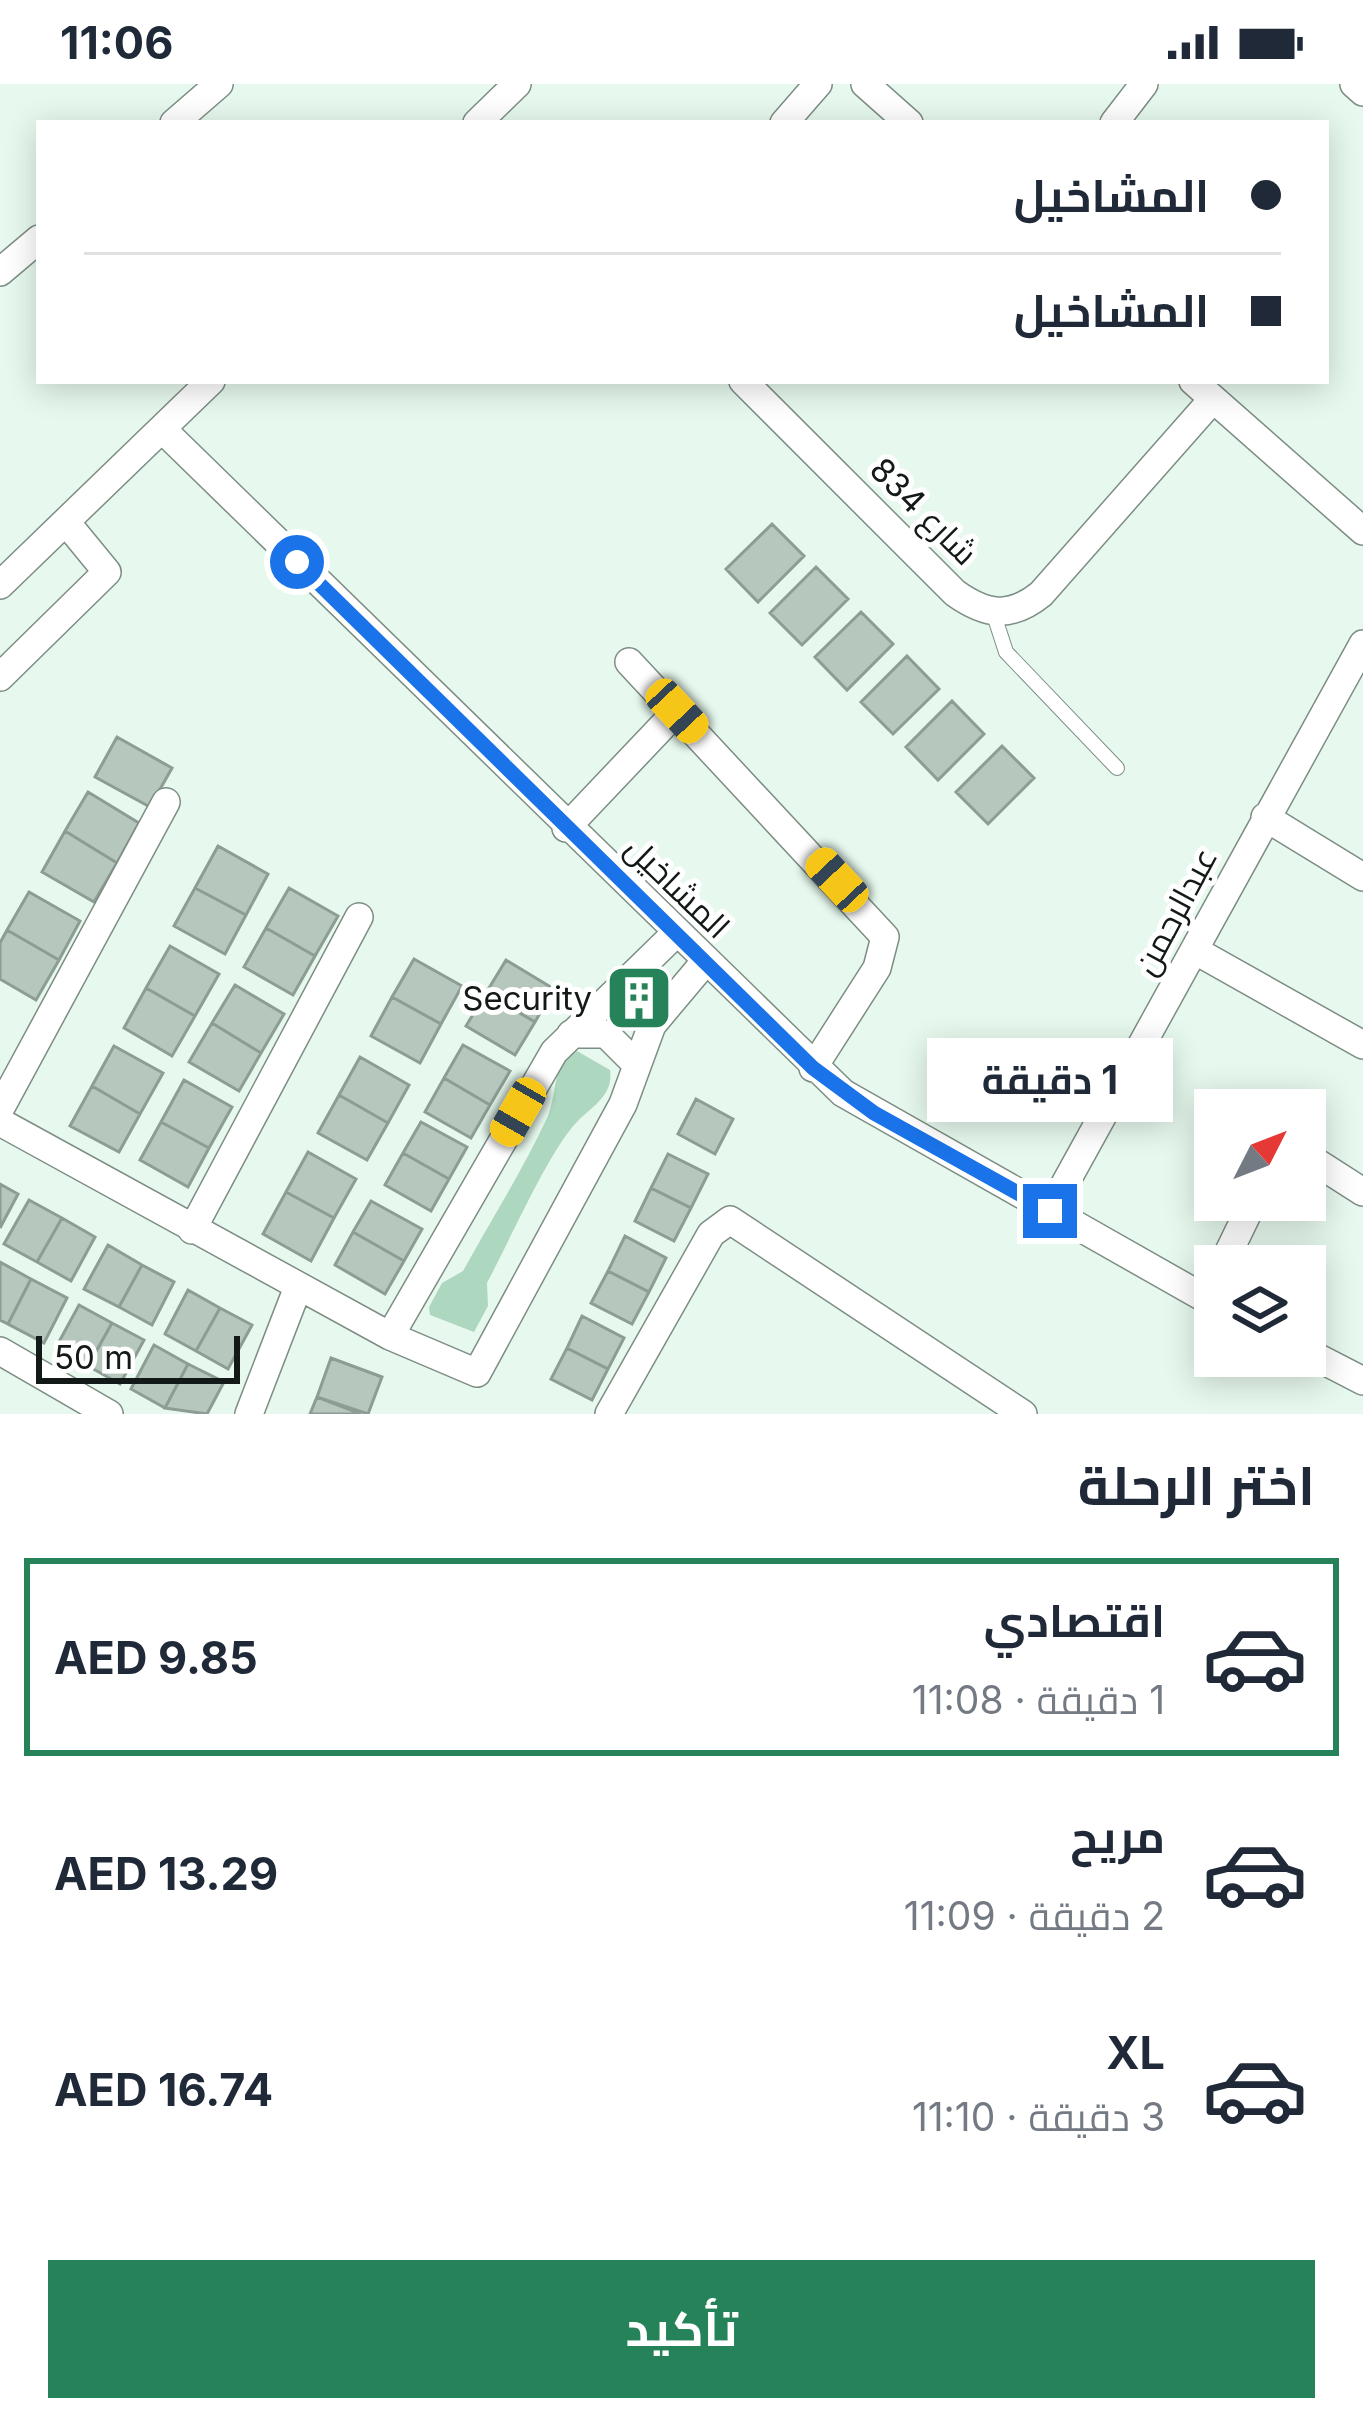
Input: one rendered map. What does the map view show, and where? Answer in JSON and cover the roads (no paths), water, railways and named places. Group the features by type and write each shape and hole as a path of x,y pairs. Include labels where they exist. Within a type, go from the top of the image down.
{"street":[{"path":"177,120 219,84"},
{"path":"480,120 518,84"},
{"path":"787,120 818,84"},
{"path":"866,84 906,120"},
{"path":"1116,120 1144,84"},
{"path":"1354,84 1363,92"},
{"path":"0,272 36,241"},
{"path":"0,586 208,384"},
{"name":"شارع 834","path":"746,384 955,593 993,612"},
{"path":"993,612 1013,612 1041,594 1203,390 1356,522"},
{"name":"المشاخيل","path":"162,429 813,1068 874,1113 1194,1285"},
{"path":"0,676 107,572 65,522"},
{"name":"عبدالرحمن","path":"1050,1211 1363,644"},
{"path":"629,662 885,938 877,968 813,1068"},
{"path":"566,828 677,711"},
{"path":"0,1109 166,802"},
{"path":"1265,817 1363,877"},
{"path":"193,1231 359,917"},
{"path":"390,1336 539,1074 571,1034 675,934"},
{"path":"1196,951 1363,1045"},
{"path":"0,1122 193,1231 472,1374 482,1367 623,1104 667,1003 704,963"},
{"path":"571,1034 606,1034 637,1065"},
{"path":"1326,1165 1358,1179"},
{"path":"609,1414 711,1234 730,1220 1023,1414"},
{"path":"249,1414 298,1287"},
{"path":"0,1351 109,1414"},
{"path":"1326,1362 1363,1382"}],"lane":[{"path":"993,612 1006,652 1117,768"}],"place":[{"name":"Security","path":"639,998"}]}
